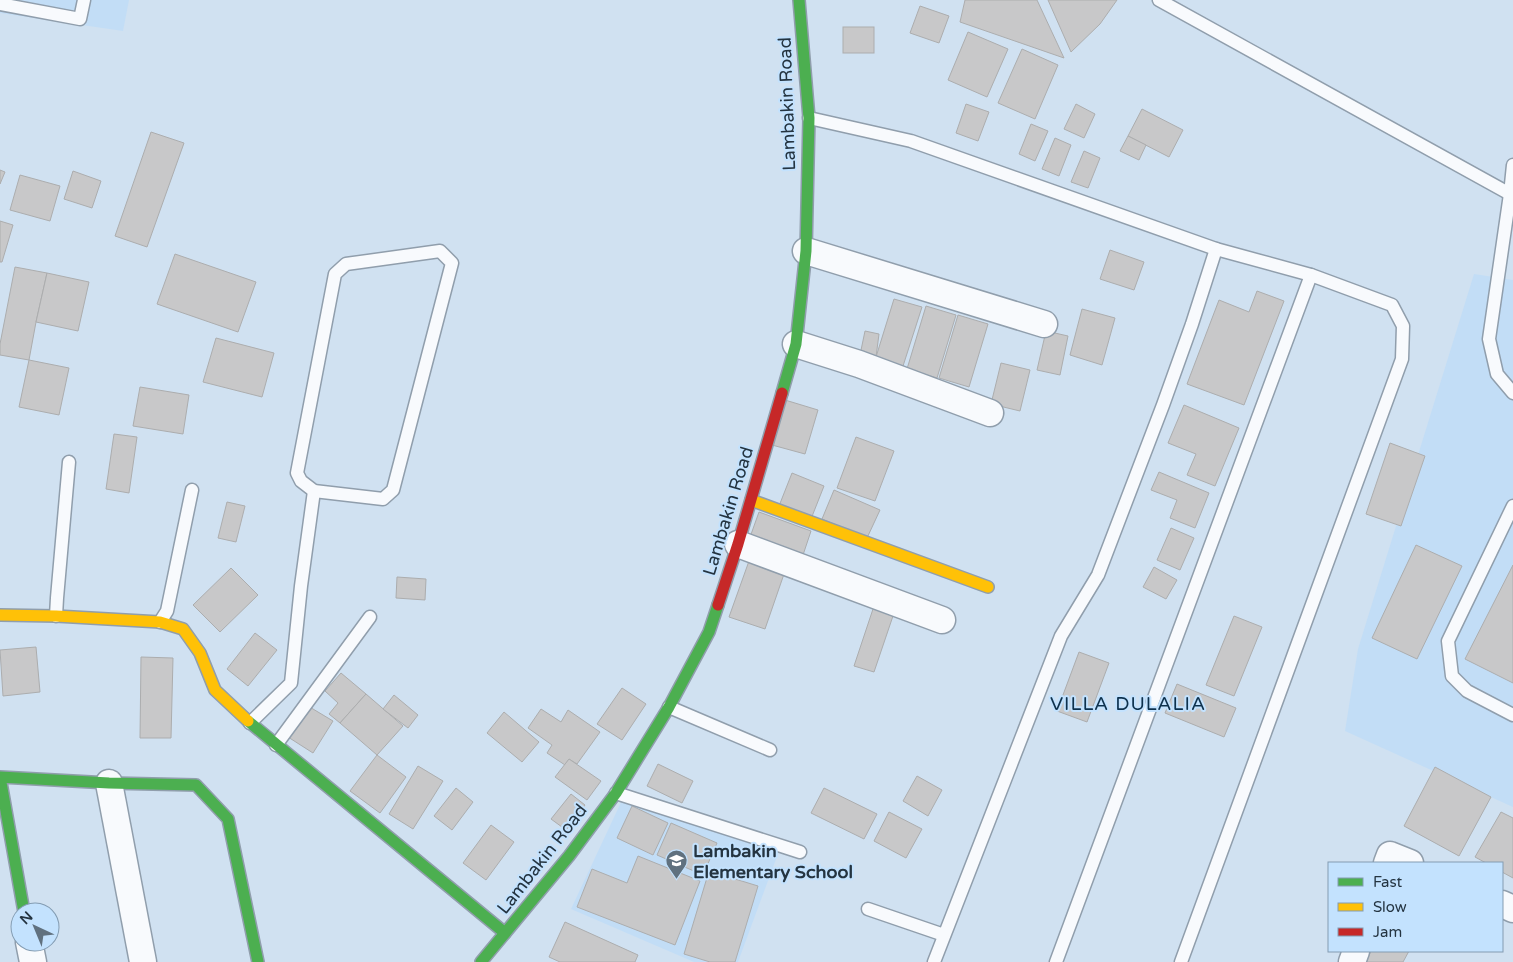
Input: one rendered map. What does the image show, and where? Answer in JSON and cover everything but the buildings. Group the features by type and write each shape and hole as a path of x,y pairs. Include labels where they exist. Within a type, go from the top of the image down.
{"street":[{"name":"Lambakin Road","path":"481,962 569,856 616,793 669,707 708,632 738,544 796,344 806,251 809,118 799,0"},
{"path":"806,251 1044,324"},
{"path":"796,344 859,364 990,413"},
{"path":"751,500 988,586"},
{"path":"738,544 942,620"},
{"path":"0,615 160,622 183,629 200,653 215,690 276,745 505,933"},
{"path":"22,902 0,778 196,785 228,819 258,962"},
{"path":"108,783 143,962"}],"lane":[{"path":"0,4 80,19 84,0"},
{"path":"1159,0 1510,194"},
{"path":"809,118 911,141 1216,249 1311,275 1392,305 1402,326 1402,359 1181,962"},
{"path":"1513,165 1489,339 1497,374 1513,393"},
{"path":"934,962 1061,636 1098,575 1170,387 1216,249"},
{"path":"440,250 452,263 393,490 383,499 314,491 302,481 297,472 335,274 346,264 440,250"},
{"path":"1056,962 1311,275"},
{"path":"56,616 69,462"},
{"path":"160,622 167,612 192,490"},
{"path":"250,723 291,683 301,586 314,491"},
{"path":"1513,506 1448,640 1452,676 1467,691 1513,715"},
{"path":"276,745 370,617"},
{"path":"669,707 770,750"},
{"path":"616,793 800,852"},
{"path":"868,909 944,935"}],"shaded area":[{"path":"0,0 129,0 123,31 0,13"},
{"path":"1474,274 1513,280 1513,807 1345,731 1358,649"},
{"name":"Lambakin Elementary School","path":"623,798 779,851 738,962 694,962 571,909"}],"traffic: fast":[{"path":"782,393 796,344 806,251 809,118 799,0"},
{"path":"481,962 569,856 616,793 669,707 709,632 718,605"},
{"path":"248,721 505,933"},
{"path":"22,902 0,777 109,783 196,785 228,819 258,962"}],"traffic: slow":[{"path":"751,500 988,587"},
{"path":"0,615 160,622 183,629 200,653 215,690 248,721"}],"traffic: jam":[{"path":"718,605 738,544 782,393"}],"place":[{"name":"Lambakin Elementary School","path":"677,880"}],"district":[{"name":"VILLA DULALIA","path":"1128,704"}]}
